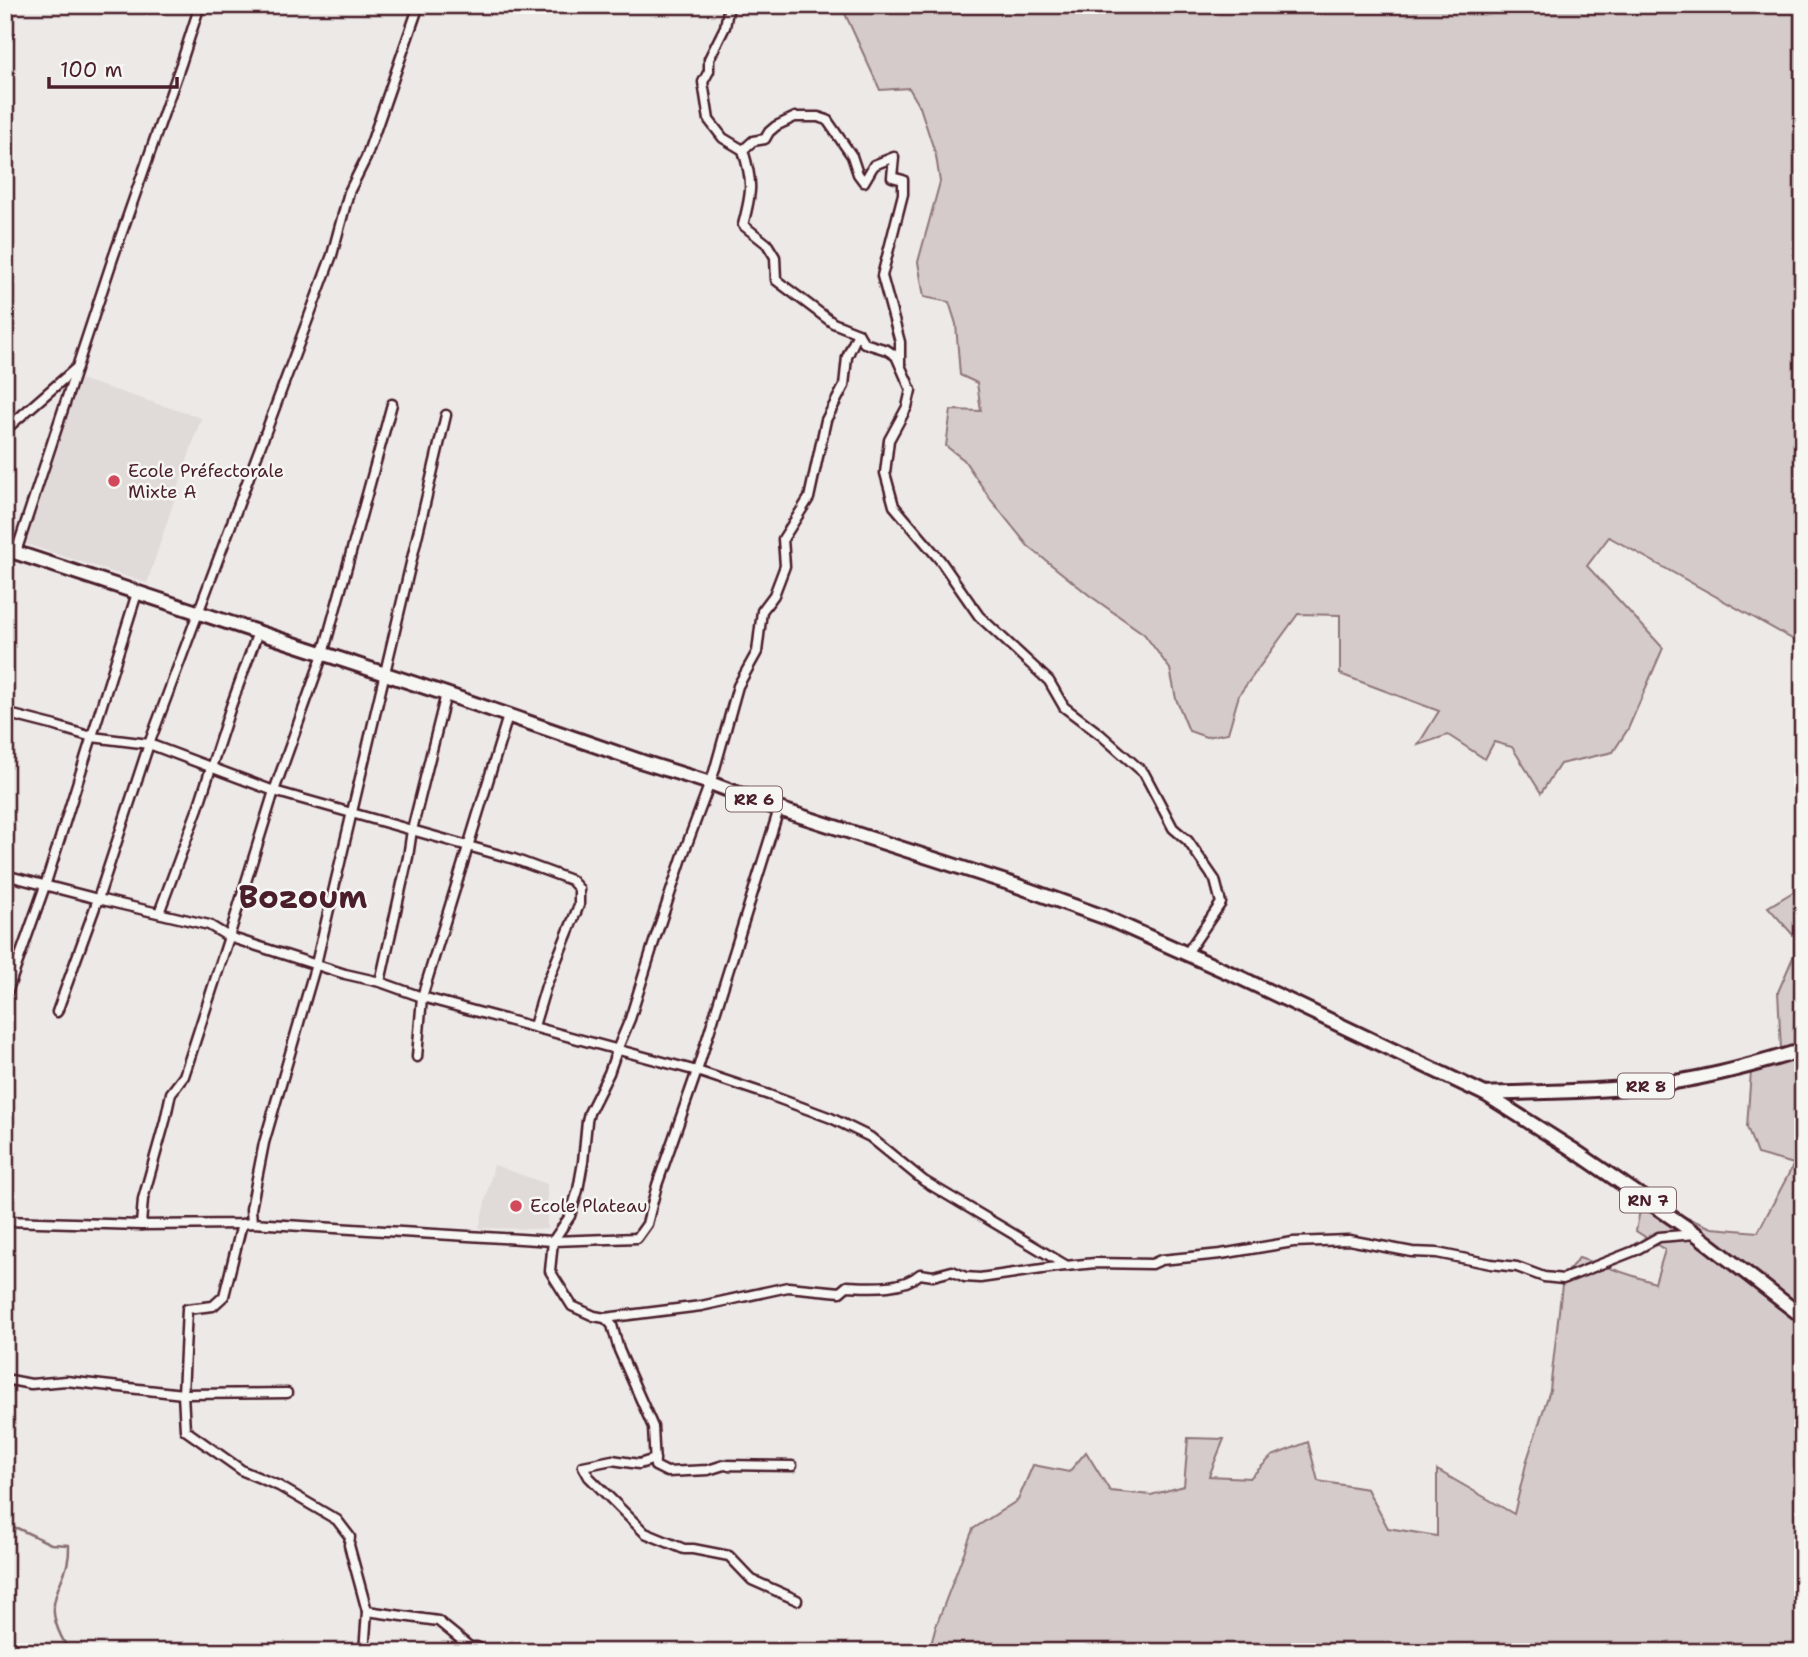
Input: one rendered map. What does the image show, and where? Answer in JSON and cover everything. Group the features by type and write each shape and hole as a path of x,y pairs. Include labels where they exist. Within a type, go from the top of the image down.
{"main road":[{"name":"RR 6","path":"11,550 1104,917 1187,953 1485,1094"},
{"name":"RR 8","path":"1485,1094 1649,1086 1750,1066 1803,1051"},
{"name":"RN 7","path":"1485,1094 1572,1149 1696,1234 1803,1317"}],"street":[{"path":"11,550 77,367 200,5"},
{"path":"57,1012 98,900 149,744 332,255 349,192 366,158 419,5"},
{"path":"729,5 724,27 709,59 709,71 703,82 709,120 723,138 743,150 750,173 751,197 743,225 767,244 775,257 776,280 833,323 858,333 864,343 887,350 896,356 911,390 907,407 890,440 885,472 894,506 940,560 979,616 1049,681 1064,707 1144,773 1173,828 1188,841 1215,880 1221,903 1187,953"},
{"path":"743,150 753,141 765,139 776,126 795,117 818,117 827,120 852,156 864,182 874,165 894,157 892,177 902,180 903,194 882,276 900,342 900,366"},
{"path":"858,333 847,357 844,386 826,420 809,498 783,539 785,566 774,595 761,611 757,652 738,686 710,783 683,855 630,1020 587,1121 578,1190 570,1216 553,1241 550,1271 572,1306 594,1316 606,1318 701,1306 788,1287 840,1292 847,1286 877,1288 900,1284 920,1274 933,1276 952,1271 965,1278 980,1278 1067,1266 1152,1264 1161,1260 1221,1254 1293,1242 1349,1240 1412,1252 1437,1253 1490,1264 1517,1266 1544,1277 1563,1279 1634,1251 1659,1237 1696,1234"},
{"path":"5,430 77,367"},
{"path":"141,1225 143,1199 171,1093 184,1076 274,791 323,654 392,404"},
{"path":"252,1223 251,1209 264,1143 316,964 446,415"},
{"path":"5,998 45,886 137,593"},
{"path":"159,912 198,808 258,632"},
{"path":"380,982 412,830 446,694"},
{"path":"5,713 92,737 149,744 274,791 565,876 579,889 579,905 546,986 534,1026"},
{"path":"417,1057 422,997 508,716"},
{"path":"5,1221 141,1225 252,1223 553,1241 637,1238 647,1224 657,1185 697,1072 779,809"},
{"path":"5,874 98,900 209,925 229,937 345,974 697,1072 769,1095 860,1131 878,1142 925,1181 1067,1266"},
{"path":"242,1224 224,1296 213,1306 187,1309 183,1394 185,1430 243,1471 279,1486 337,1520 349,1537 367,1611 365,1652"},
{"path":"606,1318 612,1325 619,1350 653,1427 655,1466 667,1472 708,1470 724,1465 792,1466"},
{"path":"5,1379 32,1384 66,1381 183,1394 286,1393"},
{"path":"655,1459 639,1464 612,1460 583,1465 589,1477 645,1533 684,1549 729,1556 752,1580 797,1600"},
{"path":"367,1611 438,1620 470,1647 477,1647 483,1652"}],"shaded area":[{"path":"841,5 1803,5 1803,645 1609,537 1587,566 1663,648 1628,729 1613,752 1560,764 1541,793 1512,747 1494,742 1485,759 1448,735 1418,745 1439,711 1340,674 1340,615 1298,614 1239,695 1228,733 1206,737 1189,731 1176,699 1170,669 1144,634 1089,595 1028,546 991,500 964,460 946,446 951,410 981,411 977,383 960,375 956,324 949,302 924,297 918,262 940,182 936,156 920,107 909,88 880,90"},
{"name":"Ecole Préfectorale Mixte A","path":"80,379 201,418 147,583 26,544"},
{"path":"1803,886 1803,1652 929,1652 936,1626 973,1529 1018,1500 1033,1465 1069,1472 1086,1452 1110,1491 1151,1495 1184,1486 1188,1438 1224,1439 1209,1476 1250,1478 1272,1456 1308,1442 1318,1481 1367,1489 1388,1528 1437,1536 1437,1470 1514,1514 1527,1460 1550,1390 1563,1276 1579,1258 1655,1283 1665,1250 1636,1231 1642,1200 1712,1228 1758,1232 1794,1164 1757,1154 1747,1127 1752,1057 1781,1049 1778,992 1794,955 1794,936 1768,907"},
{"name":"Ecole Plateau","path":"494,1165 547,1184 547,1229 479,1228"}],"waterway":[{"path":"5,1530 17,1528 51,1544 69,1545 68,1561 57,1591 54,1612 57,1627 70,1652"}],"place":[{"name":"Ecole Préfectorale Mixte A","path":"114,481"},
{"name":"Ecole Plateau","path":"516,1206"}],"district":[{"name":"Bozoum","path":"303,896"}]}
